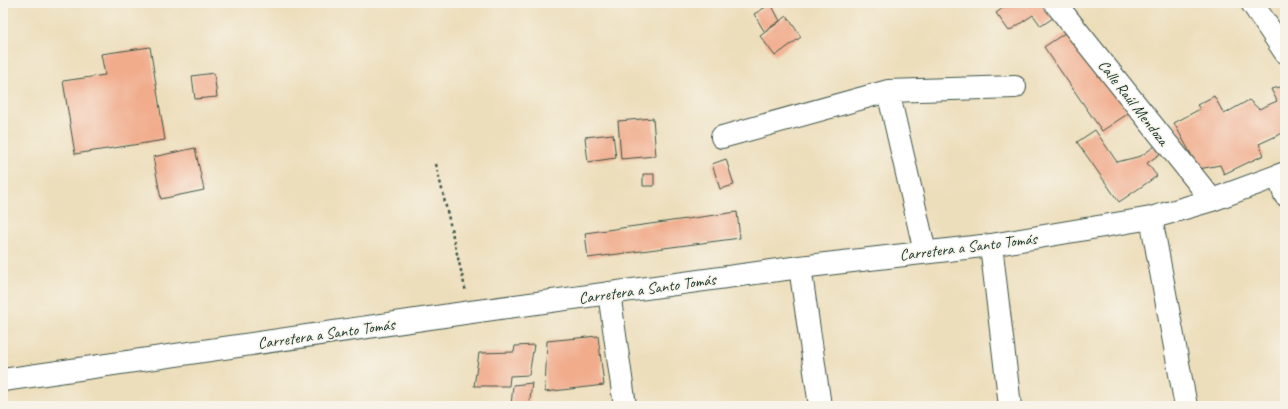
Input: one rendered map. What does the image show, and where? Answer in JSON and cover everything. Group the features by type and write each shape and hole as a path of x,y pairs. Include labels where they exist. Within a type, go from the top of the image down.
{"street":[{"name":"Calle Raúl Mendoza","path":"1055,3 1212,200"},
{"path":"1252,3 1285,52"},
{"path":"722,137 888,91 1015,87"},
{"path":"888,91 925,252"},
{"name":"Carretera a Santo Tomás","path":"3,380 609,293 800,267 991,245 1151,218 1283,181"},
{"path":"1151,218 1186,406"},
{"path":"991,245 1010,406"},
{"path":"800,267 820,406"},
{"path":"609,293 625,406"}],"path":[{"path":"436,164 471,312"}],"building":[{"path":"1010,3 1043,3 1053,18 1041,26 1033,15 1009,31 996,13"},
{"path":"771,4 780,21 764,31 754,14"},
{"path":"787,16 801,37 775,56 760,36"},
{"path":"1071,29 1129,113 1102,131 1044,47"},
{"path":"150,47 165,140 75,154 63,81 105,75 101,54"},
{"path":"214,73 217,97 195,99 192,76"},
{"path":"1285,86 1285,132 1259,144 1264,155 1224,174 1220,165 1199,169 1174,123 1200,109 1197,105 1214,96 1224,114 1249,100 1259,109 1277,101 1271,89"},
{"path":"653,118 656,156 621,159 618,121"},
{"path":"1095,130 1117,162 1141,156 1155,146 1160,154 1147,163 1157,176 1119,202 1077,142"},
{"path":"613,134 616,158 588,162 585,137"},
{"path":"195,148 204,190 161,199 153,157"},
{"path":"726,159 734,185 720,189 712,164"},
{"path":"643,174 654,174 654,186 643,186"},
{"path":"737,212 740,238 588,258 585,233"},
{"path":"598,336 604,385 545,392 547,341"},
{"path":"534,345 529,375 510,376 509,386 474,386 479,353 514,352 515,346"},
{"path":"532,383 529,406 511,406 513,385"}]}
